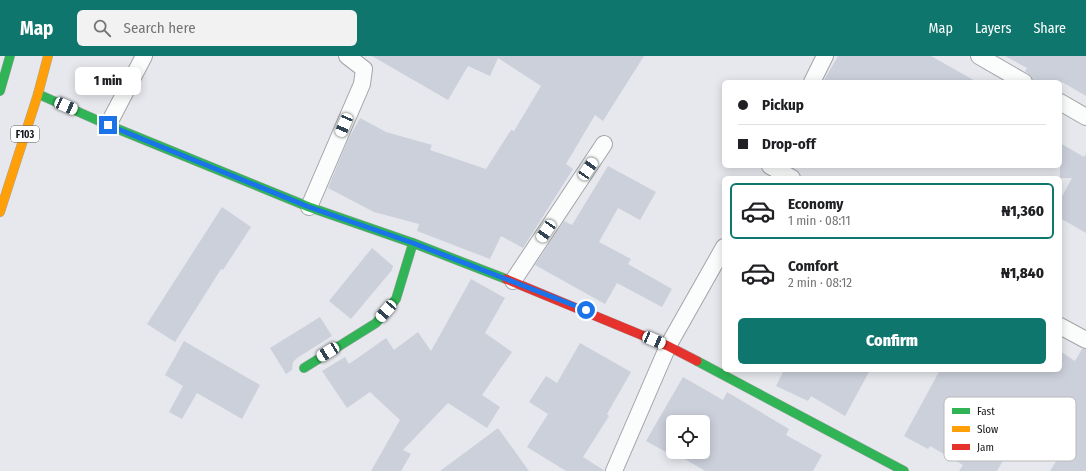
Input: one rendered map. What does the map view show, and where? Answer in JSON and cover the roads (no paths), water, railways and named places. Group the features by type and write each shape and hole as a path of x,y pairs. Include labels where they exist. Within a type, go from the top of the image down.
{"street":[{"path":"1,84 10,56"},
{"name":"F103","path":"0,212 38,94 48,56"},
{"path":"108,125 144,56"},
{"path":"309,207 362,84 364,69 347,56"},
{"path":"813,80 825,56"},
{"path":"979,56 1021,80"},
{"path":"38,94 108,125 309,207 413,243 513,281 668,346 904,471"},
{"path":"1062,103 1086,117"},
{"path":"513,281 604,144"},
{"path":"774,168 788,176"},
{"path":"304,368 376,323 396,299 413,243"},
{"path":"614,471 668,346 722,251"},
{"path":"1062,327 1086,340"}]}
